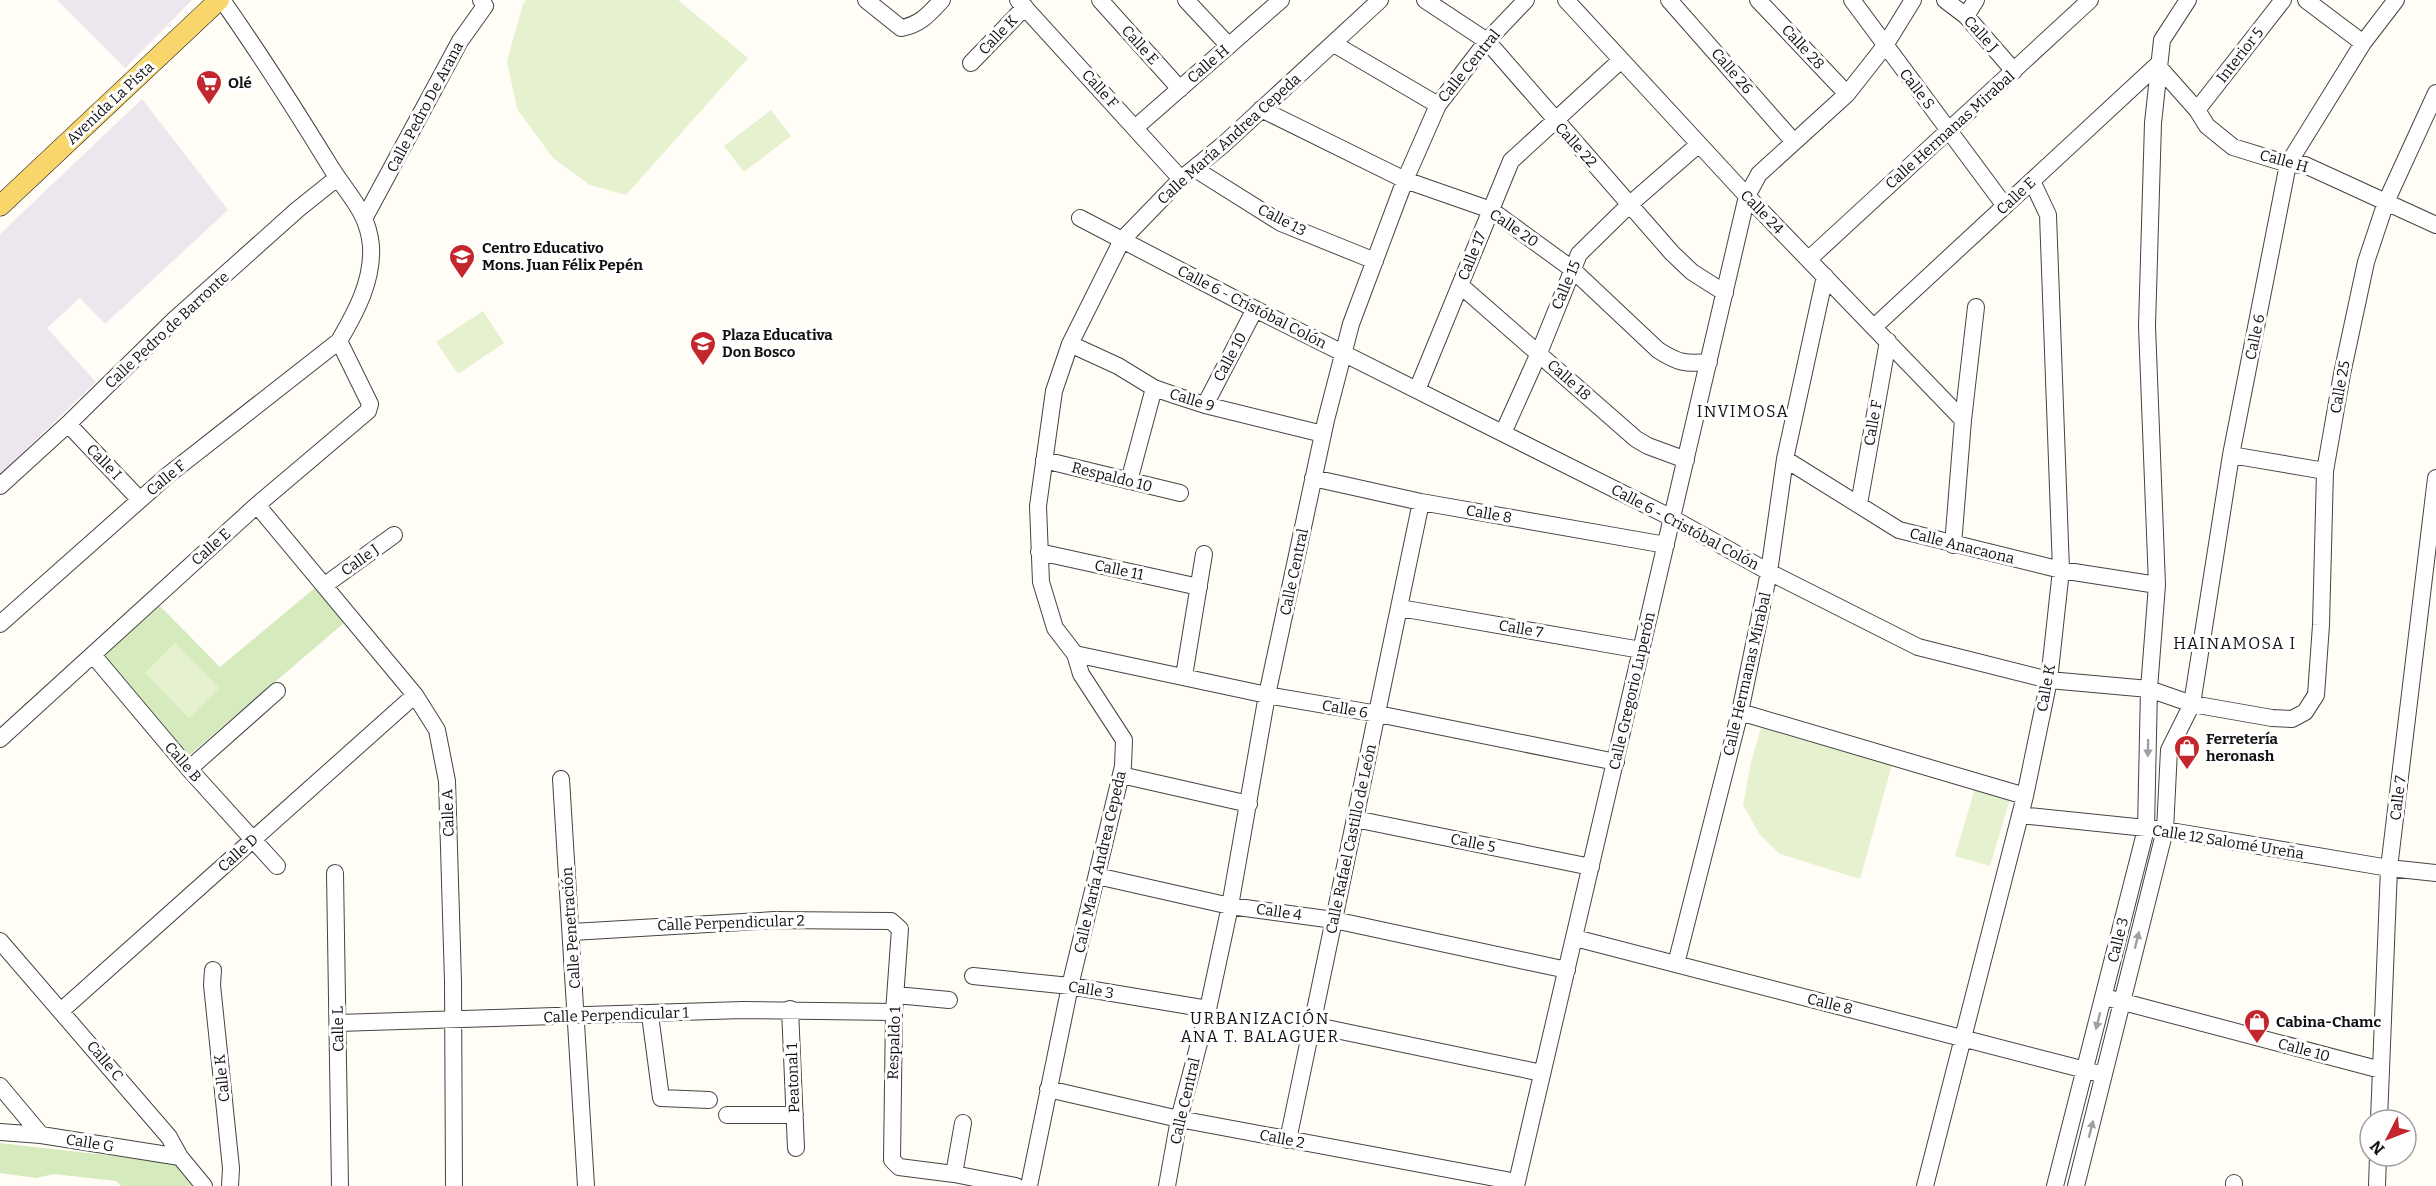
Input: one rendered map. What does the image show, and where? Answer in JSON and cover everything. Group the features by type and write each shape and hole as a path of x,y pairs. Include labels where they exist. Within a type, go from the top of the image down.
{"main road":[{"name":"Avenida La Pista","path":"0,206 221,0"}],"street":[{"path":"221,0 275,76 337,178 365,217 371,247 368,274 356,313 339,341"},
{"name":"Calle Pedro De Arana","path":"365,217 460,41 485,6 482,0"},
{"path":"866,0 901,28 914,26 942,0"},
{"name":"Calle E","path":"1100,0 1180,89"},
{"path":"1186,0 1229,46"},
{"name":"Calle María Andrea Cepeda","path":"1029,1186 1070,986 1121,775 1124,740 1081,674 1075,654 1055,628 1041,582 1038,506 1054,390 1070,344 1122,240 1188,174 1380,0"},
{"name":"Calle 22","path":"1425,0 1487,41 1554,121 1685,266 1725,293"},
{"name":"Calle Central","path":"1167,1186 1179,1119 1208,1009 1230,906 1267,695 1313,478 1351,324 1405,180 1438,105 1487,41 1526,0"},
{"name":"Calle 24","path":"1566,0 1747,196 1963,420"},
{"name":"Calle 26","path":"1670,0 1794,142"},
{"name":"Calle 28","path":"1758,0 1847,94"},
{"name":"Calle S","path":"1852,0 1884,47 2005,206"},
{"name":"Calle Gregorio Luperón","path":"1517,1184 1747,196 1759,174 1847,94 1884,47 1913,0"},
{"name":"Calle J","path":"1944,0 1966,16 2014,71"},
{"path":"1966,16 1976,0"},
{"name":"Calle Hermanas Mirabal","path":"1809,259 2090,0"},
{"name":"Calle 3","path":"2055,1186 2146,829 2149,689 2157,585 2147,326 2153,123 2157,65 2162,40 2188,0"},
{"name":"Interior 5","path":"2197,110 2283,0"},
{"path":"2306,0 2363,43"},
{"name":"Calle 6","path":"2192,704 2231,455 2288,164 2363,43 2396,0"},
{"name":"Calle H","path":"1135,128 1229,46 1274,2"},
{"name":"Calle K","path":"971,63 1022,4"},
{"name":"Calle F","path":"1022,4 1135,128 1188,174"},
{"path":"1334,44 1438,105"},
{"name":"Calle 17","path":"1417,390 1511,161 1621,60"},
{"name":"Calle E","path":"1874,327 2157,65"},
{"name":"Calle H","path":"2157,65 2197,110 2207,126 2233,147 2288,164 2305,165 2436,225"},
{"name":"Calle 25","path":"2316,695 2321,625 2325,471 2342,374 2366,262 2386,202 2436,93"},
{"name":"Calle 20","path":"1261,109 1405,180 1491,210 1572,269 1658,350 1672,360 1685,364 1708,362"},
{"name":"Calle 15","path":"1503,433 1539,353 1579,254 1629,205 1699,144"},
{"name":"Calle 13","path":"1188,174 1281,223 1375,261"},
{"name":"Calle Pedro de Barronte","path":"0,486 68,424 174,320 297,210 337,178"},
{"name":"Calle K","path":"1925,1186 2025,796 2049,680 2061,570 2048,215 2032,181"},
{"name":"Calle 6 - Cristóbal Colón","path":"1080,218 1255,309 1672,518 1769,572 1918,647 2049,680 2149,689 2192,704 2272,718 2292,719 2305,712 2316,695"},
{"name":"Calle Hermanas Mirabal","path":"1676,964 1740,712 1769,572 1785,459 1825,276"},
{"name":"Calle 18","path":"1460,285 1635,439 1686,459"},
{"path":"1953,545 1963,420 1976,307"},
{"name":"Calle 10","path":"1205,405 1255,309"},
{"name":"Calle E","path":"0,739 257,505 368,411 370,404 339,341"},
{"name":"Calle F","path":"0,624 168,475 339,341"},
{"name":"Calle F","path":"1859,504 1888,341"},
{"name":"Calle 9","path":"1070,344 1118,366 1154,388 1205,405 1323,434"},
{"path":"1129,481 1154,388"},
{"name":"Calle I","path":"68,424 140,500"},
{"path":"2231,455 2325,471"},
{"name":"Calle Anacaona","path":"1785,459 1899,530 2061,570 2157,585"},
{"name":"Respaldo 10","path":"1044,460 1180,493"},
{"name":"Calle 8","path":"1313,478 1421,502 1666,545"},
{"name":"Calle 7","path":"2379,1108 2389,868 2436,478"},
{"name":"Calle Rafael Castillo de León","path":"1288,1140 1421,502"},
{"name":"Calle A","path":"257,505 415,695 437,730 447,781 453,1017 454,1186"},
{"name":"Calle J","path":"325,585 394,535"},
{"name":"Calle 11","path":"1040,552 1199,587"},
{"path":"1184,676 1204,554"},
{"name":"Calle 7","path":"1400,608 1641,650"},
{"name":"Calle 6","path":"1075,654 1267,695 1378,714 1616,762"},
{"name":"Calle B","path":"93,655 189,769 277,866"},
{"path":"189,769 278,691"},
{"name":"Calle D","path":"62,1010 415,695"},
{"name":"Calle 3","path":"2076,1186 2164,830 2169,750 2192,704"},
{"path":"1740,712 2025,796"},
{"path":"1121,775 1249,804"},
{"name":"Calle Penetración","path":"561,779 586,1186"},
{"name":"Calle 12 Salomé Ureña","path":"2019,815 2164,830 2389,868 2436,873"},
{"name":"Calle 5","path":"1355,819 1591,867"},
{"name":"Calle L","path":"335,873 340,1186"},
{"name":"Calle 4","path":"1097,876 1230,906 1334,920 1567,970"},
{"name":"Calle Perpendicular 2","path":"572,932 775,920 891,921"},
{"name":"Respaldo 1","path":"891,921 900,929 895,1003 892,1160 899,1167 954,1174"},
{"name":"Calle 8","path":"1575,938 2104,1075"},
{"name":"Calle C","path":"0,941 62,1010 169,1137 180,1157 204,1186"},
{"name":"Calle K","path":"213,970 212,986 231,1168 230,1186"},
{"name":"Calle 3","path":"974,976 1070,986 1208,1009"},
{"name":"Calle 10","path":"2104,996 2381,1070"},
{"name":"Calle Perpendicular 1","path":"338,1023 453,1017 575,1017 790,1009 949,1000"},
{"name":"Peatonal 1","path":"790,1009 796,1148"},
{"path":"650,1014 659,1095 663,1099 709,1100"},
{"path":"1312,1025 1542,1073"},
{"path":"0,1086 41,1135"},
{"name":"Calle 2","path":"1048,1089 1179,1119 1517,1184"},
{"path":"727,1115 795,1115"},
{"path":"963,1122 954,1174 1016,1186"},
{"name":"Calle G","path":"0,1132 41,1135 180,1157"},
{"path":"2377,1186 2378,1168"}],"shaded area":[{"path":"57,0 192,0 125,68"},
{"path":"142,99 228,210 105,324 80,298 47,328 96,382 0,474 0,234"}],"green space":[{"path":"526,0 678,0 748,58 626,195 590,185 553,158 517,109 507,61"},
{"path":"771,110 791,136 744,172 724,146"},
{"path":"483,311 504,343 458,374 436,342"},
{"path":"316,587 344,623 187,757 100,658 158,604 220,667"},
{"path":"175,643 219,688 189,718 145,673"},
{"path":"1761,728 1892,765 1860,879 1780,854 1760,835 1743,805 1751,762"},
{"path":"1975,788 2010,799 1990,866 1955,856"},
{"path":"0,1143 175,1163 195,1186 121,1186 116,1181 54,1174 36,1178 0,1173"}],"place":[{"name":"Olé","path":"209,106"},
{"name":"Centro Educativo Mons. Juan Félix Pepén","path":"462,280"},
{"name":"Plaza Educativa Don Bosco","path":"703,367"},
{"name":"Ferretería heronash","path":"2187,771"},
{"name":"Cabina-Chamc","path":"2257,1045"}],"district":[{"name":"INVIMOSA","path":"1743,411"},
{"name":"HAINAMOSA I","path":"2235,643"},
{"name":"URBANIZACIÓN ANA T. BALAGUER","path":"1260,1027"}]}
